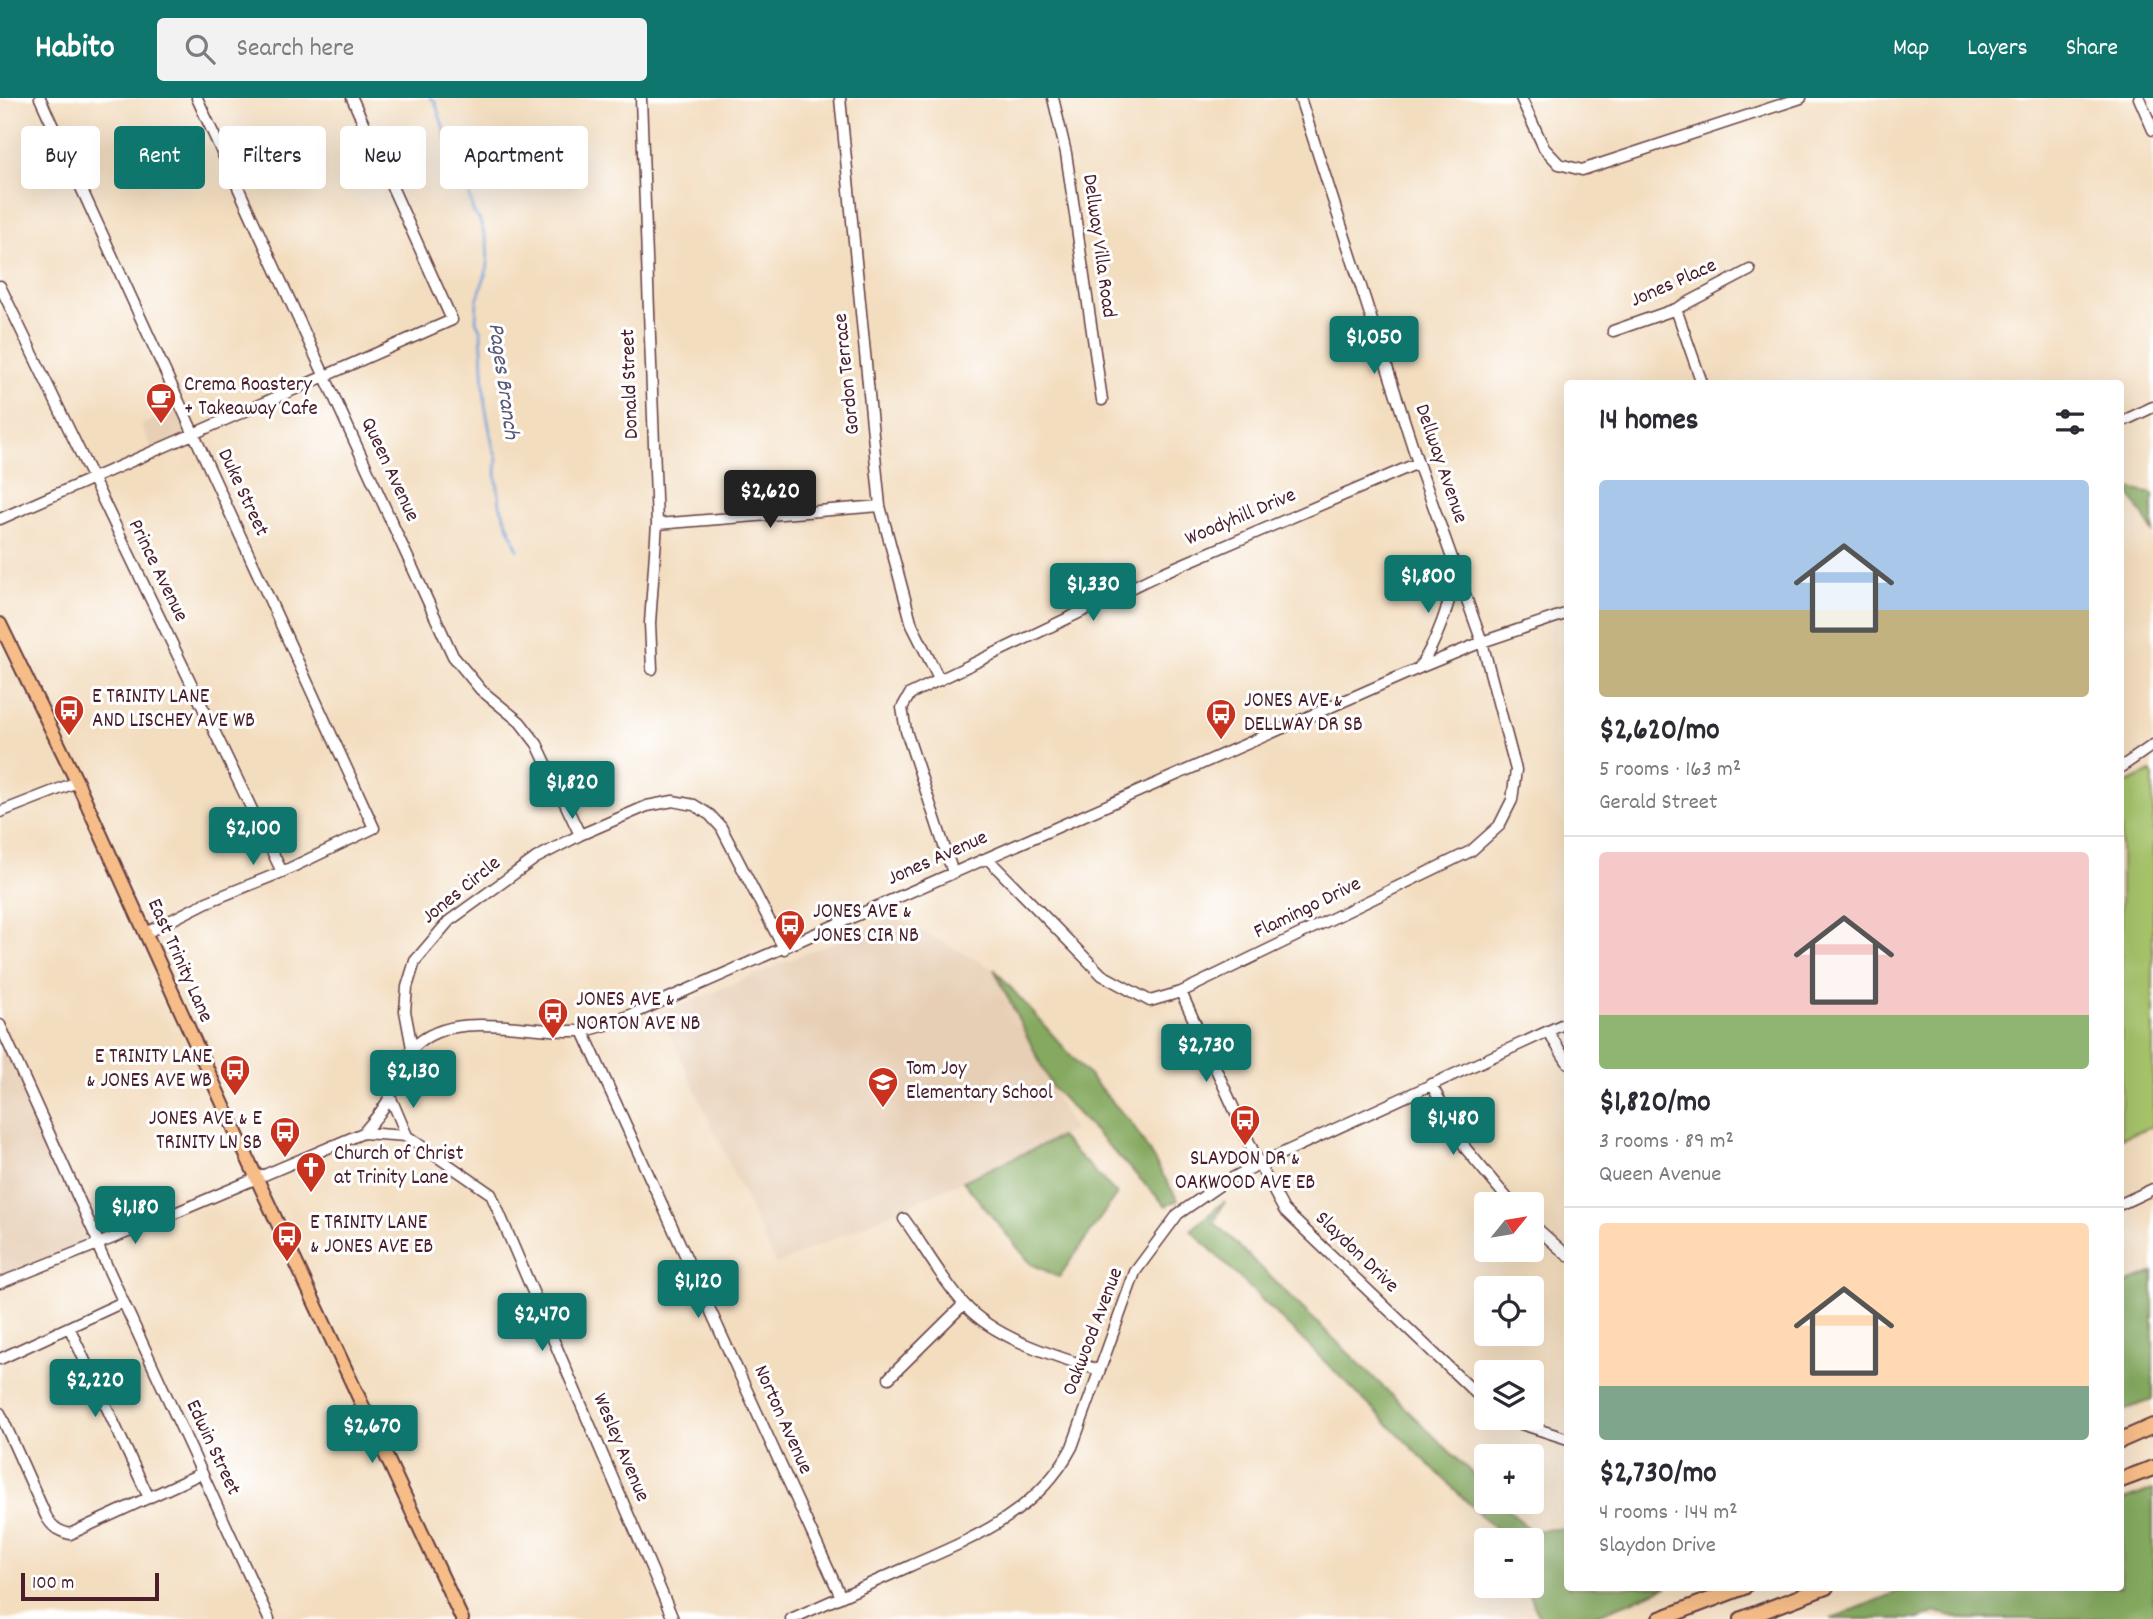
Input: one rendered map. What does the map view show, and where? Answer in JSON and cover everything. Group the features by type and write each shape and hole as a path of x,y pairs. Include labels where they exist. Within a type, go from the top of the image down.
{"highway":[{"path":"2124,1439 2153,1426"},
{"path":"2124,1446 2153,1435"},
{"path":"2124,1480 2153,1471"},
{"path":"1660,1619 1734,1591"},
{"path":"1742,1619 1816,1591"}],"main road":[{"name":"East Trinity Lane","path":"0,624 76,782 462,1619"}],"street":[{"name":"Duke Street","path":"40,98 374,828 282,872"},
{"name":"Queen Avenue","path":"197,98 453,656 481,690 520,722 537,744 580,835"},
{"path":"0,519 452,320 352,98"},
{"name":"Donald Street","path":"641,98 657,524 650,623 652,669"},
{"name":"Gordon Terrace","path":"840,98 880,506 912,625 939,679"},
{"name":"Dellway Villa Road","path":"1053,98 1067,164 1102,400"},
{"name":"Dellway Avenue","path":"1300,98 1418,463 1482,642"},
{"path":"1521,98 1544,148 1559,164 1582,170 1801,98"},
{"path":"2140,98 2153,130"},
{"name":"Jones Place","path":"1613,331 1676,309 1750,270"},
{"name":"Prince Avenue","path":"0,286 282,872"},
{"path":"1676,309 1701,380"},
{"path":"2124,421 2153,407"},
{"name":"Woodyhill Drive","path":"953,873 906,731 902,708 910,694 1162,573 1418,463"},
{"path":"657,524 880,506"},
{"path":"1419,668 1437,637 1457,571"},
{"name":"Jones Avenue","path":"0,1283 363,1133 390,1096 398,1069 412,1048 441,1029 470,1024 583,1031 635,1013 1419,668 1482,642 1564,613"},
{"name":"Flamingo Drive","path":"987,858 1102,975 1150,1001 1181,992 1471,851 1499,826 1512,800 1516,770 1482,642"},
{"path":"2124,765 2152,749"},
{"path":"0,812 76,782"},
{"name":"Jones Circle","path":"412,1048 405,1011 407,987 415,961 449,921 536,858 580,835 647,806 673,801 694,804 710,815 721,827 784,949"},
{"path":"146,933 207,902 282,872"},
{"name":"Slaydon Drive","path":"1181,992 1259,1164 1284,1210 1474,1392"},
{"name":"Edwin Street","path":"0,1025 123,1303 269,1619"},
{"name":"Oakwood Avenue","path":"792,1619 979,1535 1013,1515 1040,1493 1072,1447 1135,1272 1178,1214 1197,1199 1259,1164 1564,1025"},
{"name":"Norton Avenue","path":"583,1031 841,1597"},
{"path":"1548,1031 1564,1057"},
{"path":"1431,1084 1466,1149 1502,1192"},
{"path":"363,1133 407,1136 390,1096"},
{"name":"Wesley Avenue","path":"407,1136 491,1194 673,1619"},
{"path":"2124,1203 2153,1189"},
{"path":"904,1219 964,1304 1019,1341 1099,1370"},
{"path":"1544,1235 1564,1252"},
{"path":"0,1359 123,1303"},
{"path":"889,1378 964,1304"},
{"path":"68,1327 149,1498"},
{"path":"0,1413 46,1516 51,1525 60,1532 70,1534 202,1473"},
{"path":"1540,1430 1564,1438"}],"shaded area":[{"path":"182,408 193,432 153,451 141,425"},
{"name":"Tom Joy Elementary School","path":"894,917 994,969 1073,1131 776,1265 660,1014"},
{"path":"0,1023 98,1244 0,1283"}],"green space":[{"path":"2126,488 2153,494 2153,532"},
{"path":"2151,772 2153,777 2153,1126 2124,1137 2124,785"},
{"path":"994,969 1133,1125 1178,1200 1166,1206 1052,1087"},
{"path":"1060,1137 1117,1194 1059,1277 1031,1264 963,1181"},
{"path":"1225,1201 1214,1222 1474,1475 1474,1509 1191,1230"},
{"path":"2153,1272 2153,1399 2124,1410 2124,1285"},
{"path":"2153,1490 2153,1619 1965,1619 1936,1612 1918,1619 1831,1619 1899,1591 2124,1591 2124,1500"},
{"path":"1480,1514 1513,1514 1528,1528 1494,1528"},
{"path":"1564,1528 1564,1591 1657,1591 1585,1619 1540,1619 1530,1598 1544,1598 1544,1530"}],"waterway":[{"name":"Pages Branch","path":"430,98 435,101 446,136 467,183 473,212 479,219 487,242 488,266 477,301 476,320 481,332 485,405 497,458 500,505 518,550"}],"place":[{"name":"Crema Roastery + Takeaway Cafe","path":"161,425"},
{"name":"E TRINITY LANE AND LISCHEY AVE WB","path":"69,737"},
{"name":"JONES AVE & DELLWAY DR SB","path":"1221,741"},
{"name":"JONES AVE & JONES CIR NB","path":"790,952"},
{"name":"JONES AVE & NORTON AVE NB","path":"553,1040"},
{"name":"E TRINITY LANE & JONES AVE WB","path":"235,1097"},
{"name":"Tom Joy Elementary School","path":"883,1109"},
{"name":"SLAYDON DR & OAKWOOD AVE EB","path":"1245,1147"},
{"name":"JONES AVE & E TRINITY LN SB","path":"285,1159"},
{"name":"Church of Christ at Trinity Lane","path":"311,1194"},
{"name":"E TRINITY LANE & JONES AVE EB","path":"287,1263"}]}
